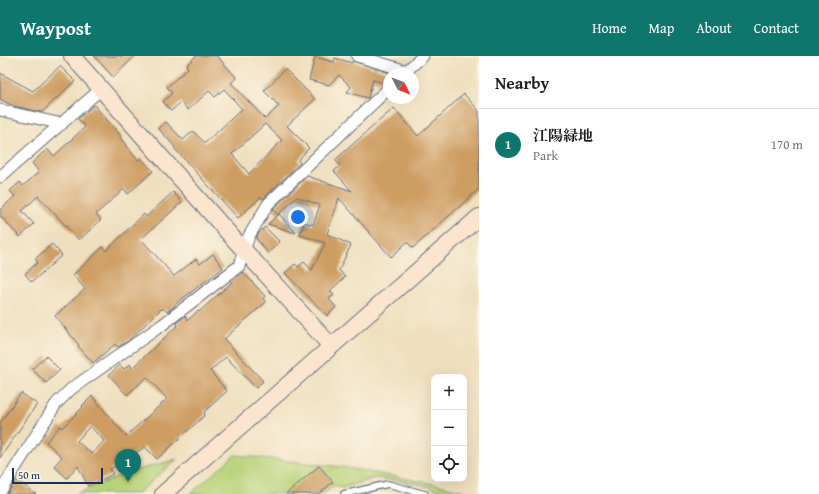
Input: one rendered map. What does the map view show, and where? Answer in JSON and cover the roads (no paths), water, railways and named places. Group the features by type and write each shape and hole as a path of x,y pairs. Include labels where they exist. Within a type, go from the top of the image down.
{"street":[{"path":"72,56 331,346"},
{"path":"357,56 391,68"},
{"path":"410,68 423,56"},
{"path":"0,178 101,89"},
{"path":"0,492 56,404 71,389 162,325 238,266 249,236 268,204 383,94"},
{"path":"0,110 62,124"},
{"path":"163,494 479,217"}],"lane":[{"path":"344,494 388,484 425,494"}],"place":[{"name":"江陽緑地","path":"128,482"}]}
